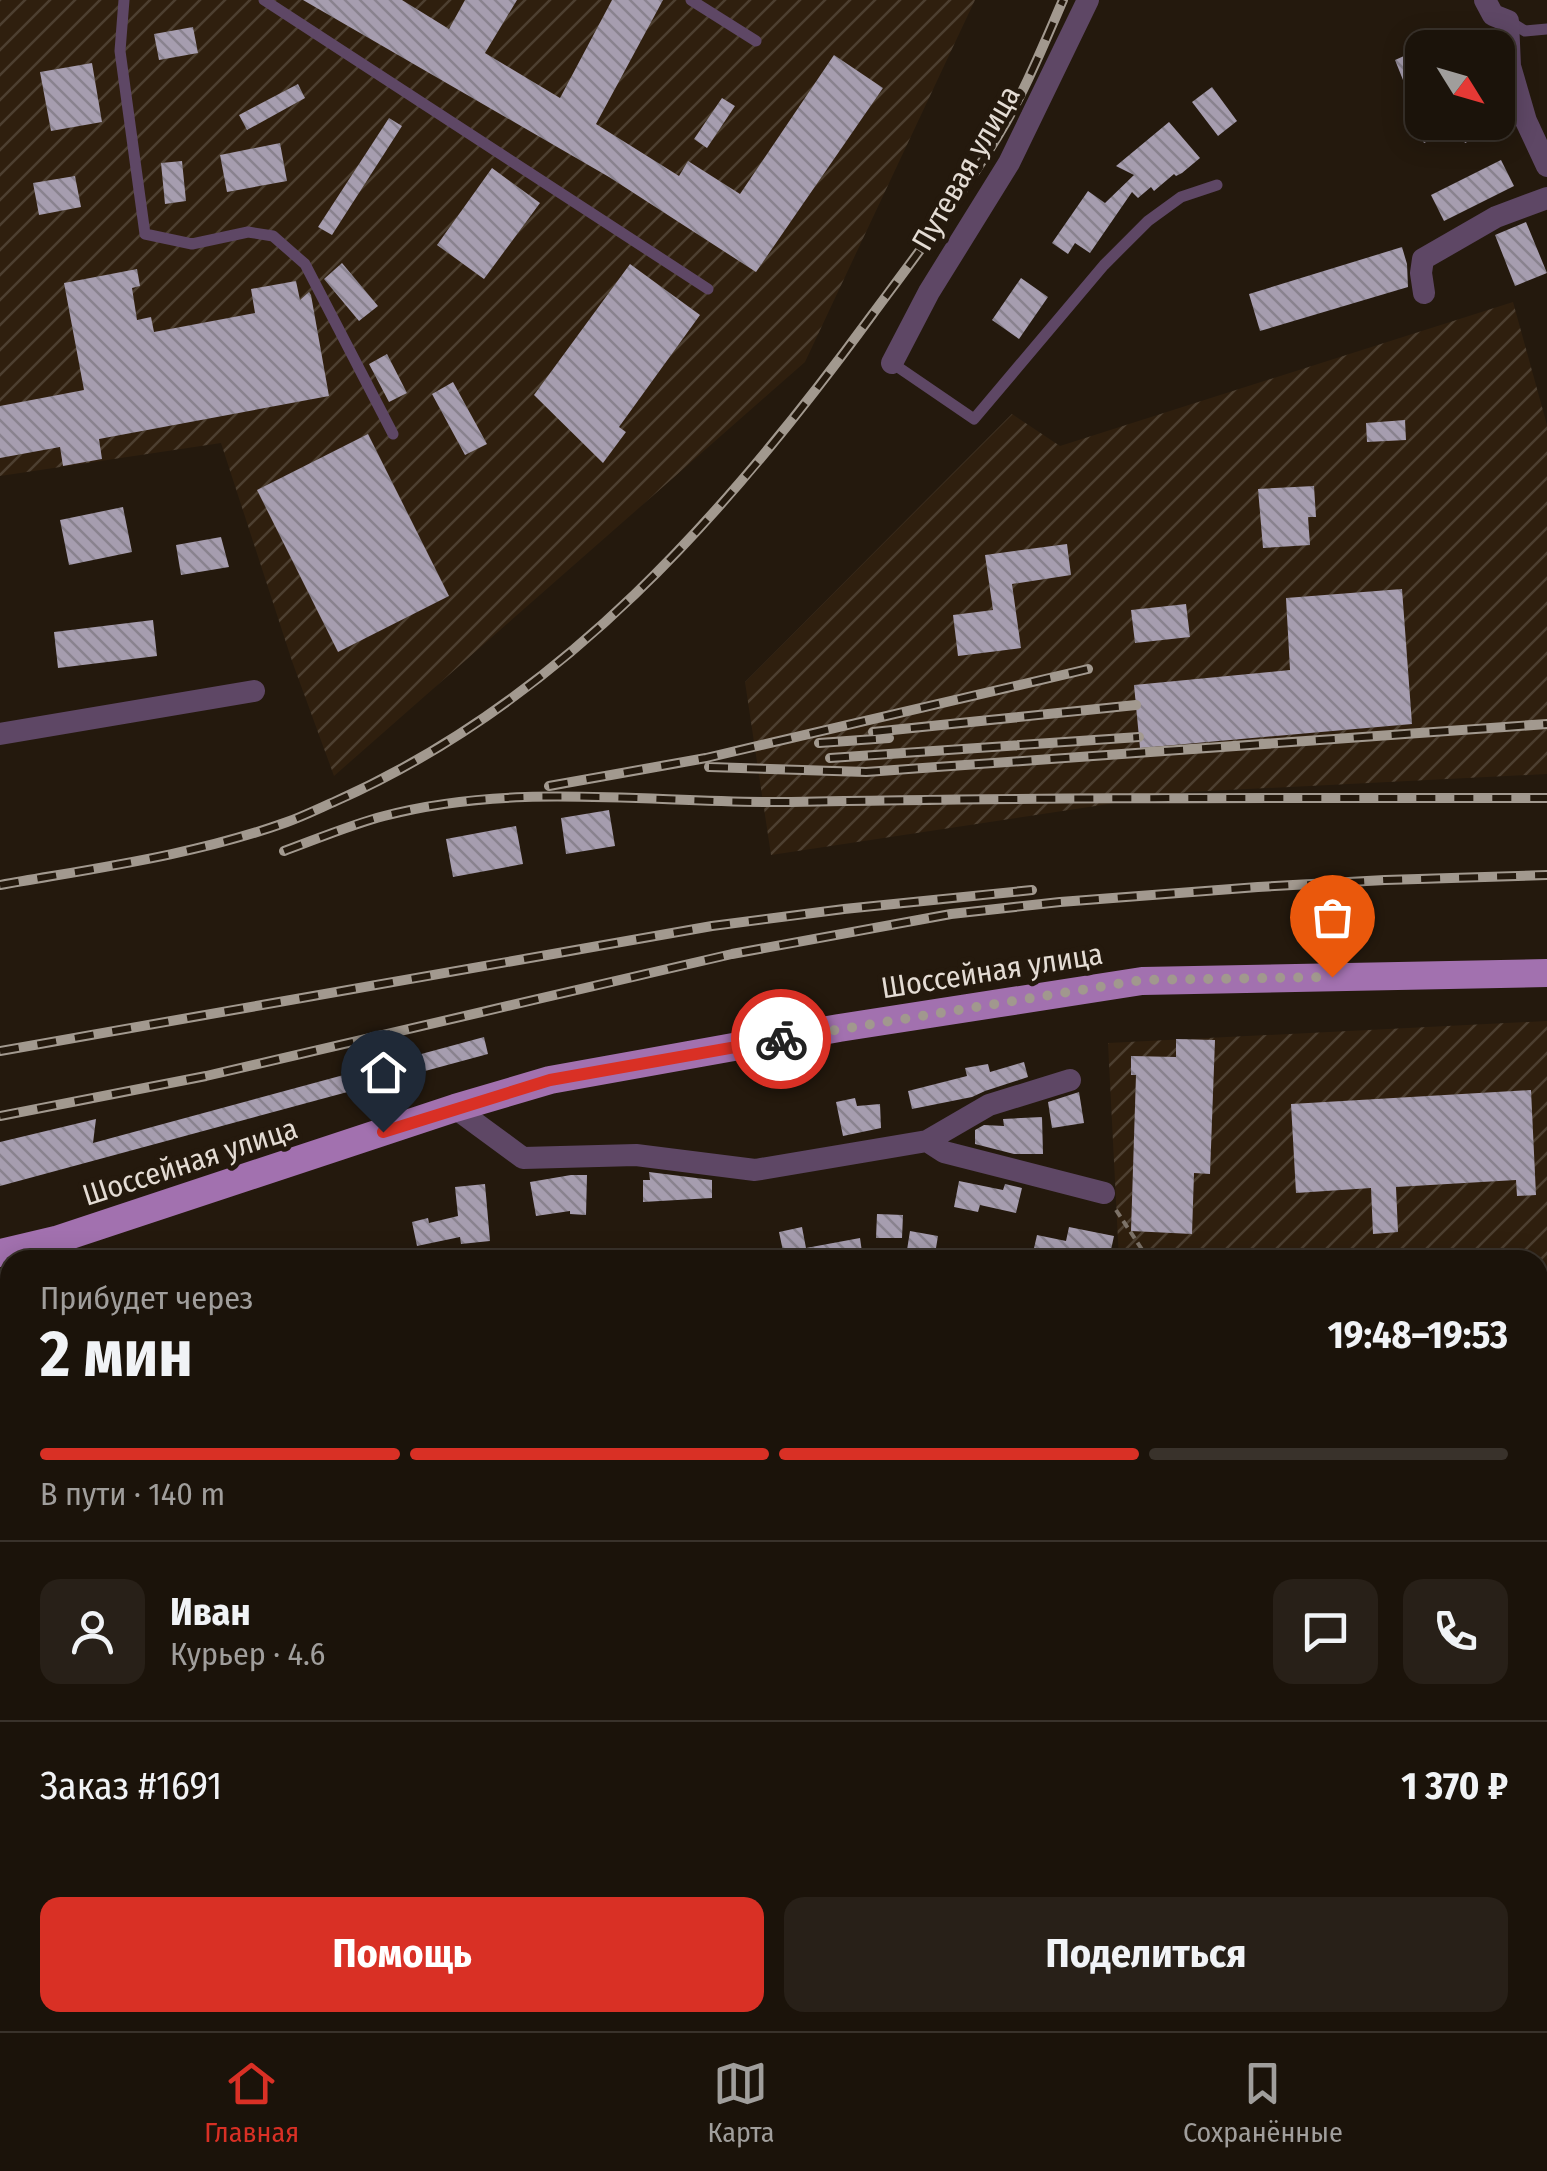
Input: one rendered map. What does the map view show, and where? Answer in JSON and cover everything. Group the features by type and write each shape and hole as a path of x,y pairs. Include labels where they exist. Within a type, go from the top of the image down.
{"main road":[{"name":"Шоссейная улица","path":"13,1250 56,1240 550,1080 839,1028 1142,980 1547,973"}],"street":[{"name":"Путевая улица","path":"892,363 930,292 1009,163 1088,0"},
{"path":"1485,0 1493,15 1508,21 1510,66 1526,121 1547,166"},
{"path":"1424,293 1423,259 1496,217 1547,198"},
{"path":"0,734 254,691"},
{"path":"455,1108 523,1158 636,1155 755,1170 927,1142 989,1105 1070,1080"},
{"path":"927,1142 944,1152 1104,1193"}],"lane":[{"path":"124,0 120,51 146,234 192,244 248,232 272,236 305,264 393,434"},
{"path":"264,0 708,289"},
{"path":"691,0 756,41"},
{"path":"1508,21 1525,30 1547,28"},
{"path":"892,363 974,419 1104,264 1137,232 1181,197 1217,186"}],"path":[{"path":"1104,1193 1143,1250"}],"shaded area":[{"path":"0,0 975,0 805,362 334,776 221,443 0,476"},
{"path":"1513,302 1547,425 1547,774 1188,792 771,855 745,682 1012,414 1060,446"},
{"path":"1547,1021 1547,1250 1118,1250 1108,1043"}],"building":[{"path":"303,0 402,0 449,29 465,0 517,0 485,53 560,98 612,0 663,0 596,124 679,176 688,161 740,194 834,55 883,88 756,272 609,177"},
{"path":"193,27 198,53 159,60 154,34"},
{"path":"1405,56 1405,85 1395,60"},
{"path":"92,63 102,122 51,131 40,72"},
{"path":"298,84 305,98 247,130 239,115"},
{"path":"1212,87 1237,121 1218,136 1192,102"},
{"path":"722,98 735,106 707,148 694,139"},
{"path":"389,118 402,126 332,235 318,227"},
{"path":"1169,122 1200,158 1154,191 1151,187 1138,198 1132,192 1090,253 1075,243 1068,254 1052,243 1088,191 1105,203 1134,175 1116,166"},
{"path":"280,143 287,181 227,192 220,155"},
{"path":"1501,160 1514,186 1444,221 1431,195"},
{"path":"182,161 186,201 165,204 161,163"},
{"path":"492,168 540,203 484,279 437,245"},
{"path":"75,176 81,207 39,215 33,183"},
{"path":"1526,222 1547,273 1515,286 1495,235"},
{"path":"1402,247 1408,287 1260,331 1249,294"},
{"path":"342,263 378,306 359,321 324,279"},
{"path":"630,264 700,315 619,427 626,432 603,463 534,395"},
{"path":"137,269 140,286 132,288 137,320 151,317 154,332 255,313 251,289 296,281 300,300 309,292 311,295 329,396 99,439 102,459 63,466 60,447 0,458 0,406 84,390 64,283"},
{"path":"1021,278 1048,297 1019,339 992,320"},
{"path":"387,354 407,393 389,402 369,364"},
{"path":"453,382 487,444 465,455 432,394"},
{"path":"1405,420 1406,440 1367,442 1366,423"},
{"path":"368,434 449,596 338,652 257,490"},
{"path":"1314,486 1316,517 1308,517 1310,545 1263,548 1258,489"},
{"path":"123,507 132,552 69,565 60,520"},
{"path":"221,537 229,567 181,575 176,545"},
{"path":"1067,544 1071,575 1012,584 1021,648 958,656 953,615 993,610 985,555"},
{"path":"1402,589 1412,724 1140,748 1134,685 1290,670 1286,598"},
{"path":"1186,604 1190,637 1135,643 1131,610"},
{"path":"153,620 157,656 58,668 54,632"},
{"path":"609,810 615,846 566,854 561,818"},
{"path":"516,826 523,864 453,877 446,839"},
{"path":"484,1037 488,1054 0,1186 0,1142 96,1119 93,1143"},
{"path":"1176,1039 1215,1040 1210,1174 1194,1173 1192,1234 1131,1231 1136,1075 1131,1075 1131,1056 1176,1057"},
{"path":"1024,1062 1028,1077 972,1097 912,1109 908,1091 967,1076 965,1068 988,1064 990,1072"},
{"path":"1531,1090 1536,1195 1517,1196 1516,1180 1396,1187 1398,1232 1373,1234 1371,1188 1296,1193 1291,1104"},
{"path":"1079,1092 1084,1123 1052,1128 1048,1102"},
{"path":"855,1098 857,1106 880,1104 881,1128 843,1136 836,1102"},
{"path":"1042,1117 1043,1154 1014,1154 975,1144 975,1130 984,1125 1004,1126 1003,1119"},
{"path":"649,1172 712,1180 712,1198 643,1202 643,1180 650,1180"},
{"path":"587,1175 586,1215 570,1211 536,1216 530,1182"},
{"path":"959,1181 1003,1190 1005,1184 1022,1188 1016,1213 980,1205 978,1212 954,1207"},
{"path":"485,1184 490,1241 461,1244 460,1237 417,1246 412,1222 428,1218 429,1223 458,1216 455,1187"},
{"path":"877,1214 903,1215 902,1238 876,1238"},
{"path":"802,1227 806,1248 860,1238 862,1250 783,1250 779,1232"},
{"path":"1069,1227 1114,1236 1111,1250 1034,1250 1037,1235 1066,1241"},
{"path":"910,1231 938,1236 936,1250 907,1250"}],"railway":[{"path":"0,885 181,852 300,817 418,759 495,710 567,655 699,529 817,388 953,205 998,136 1063,0"},
{"path":"549,786 706,758 1088,669"},
{"path":"873,732 1136,705"},
{"path":"709,767 866,772 1547,724"},
{"path":"830,758 1139,737"},
{"path":"819,743 889,738"},
{"path":"284,851 384,816 485,799 791,802 1547,798"},
{"path":"0,1116 206,1076 732,954 951,914 1258,887 1547,875"},
{"path":"0,1051 712,926 1032,890"}],"way so far":[{"path":"781,1039 1142,980 1332,977"}],"route":[{"path":"383,1132 550,1080 781,1039"}]}
